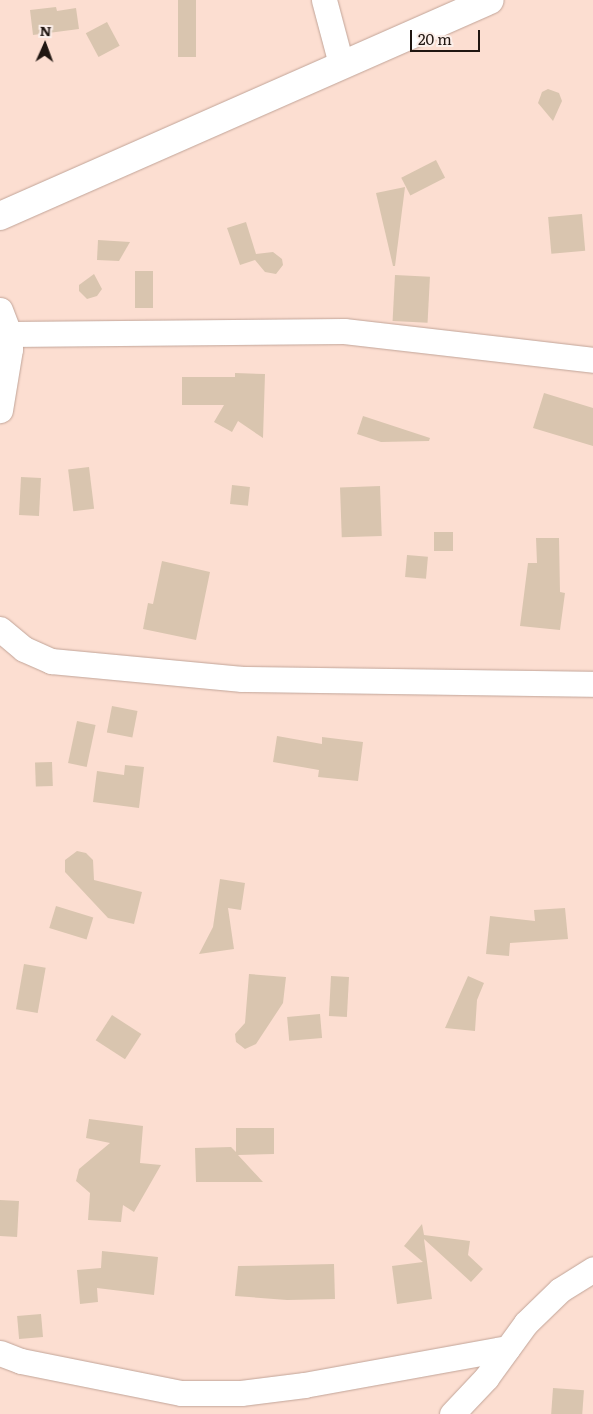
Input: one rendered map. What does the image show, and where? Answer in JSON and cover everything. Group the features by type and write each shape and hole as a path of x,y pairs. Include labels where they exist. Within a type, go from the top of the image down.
{"street":[{"path":"324,0 341,64"},
{"path":"0,216 341,64 490,0"},
{"path":"0,310 9,334 10,349 0,410"},
{"path":"9,334 344,332 593,360"},
{"path":"0,629 24,649 51,661 242,679 593,684"},
{"path":"452,1414 486,1378 526,1323 560,1290 593,1269"},
{"path":"0,1353 21,1361 180,1393 241,1393 304,1385 508,1348"}],"building":[{"path":"178,0 196,0 196,57 178,57"},
{"path":"56,7 57,11 76,8 79,29 33,35 30,10"},
{"path":"107,22 120,46 98,57 86,33"},
{"path":"548,89 559,93 562,101 553,121 538,103 542,92"},
{"path":"436,160 445,178 410,196 401,178"},
{"path":"405,187 395,266 393,266 376,193"},
{"path":"582,214 585,251 551,254 548,217"},
{"path":"246,222 256,254 273,252 282,259 283,265 276,274 265,272 255,260 240,265 227,228"},
{"path":"98,240 130,242 119,261 97,260"},
{"path":"135,271 153,271 153,308 135,308"},
{"path":"94,274 102,289 97,296 87,299 79,291 79,285"},
{"path":"395,275 430,277 428,323 393,321"},
{"path":"235,373 265,374 263,438 238,421 232,432 214,422 224,405 182,405 182,377 235,377"},
{"path":"544,393 593,408 593,446 533,428"},
{"path":"363,416 430,438 429,441 381,442 357,434"},
{"path":"89,467 94,509 73,511 68,470"},
{"path":"21,477 41,478 39,516 19,515"},
{"path":"232,485 250,487 248,506 230,504"},
{"path":"380,486 382,536 342,537 340,487"},
{"path":"434,532 453,532 453,551 434,551"},
{"path":"536,538 559,538 560,592 565,593 560,630 520,626 528,563 537,563"},
{"path":"407,555 428,557 426,579 405,577"},
{"path":"162,561 210,572 196,640 143,629 148,603 153,604"},
{"path":"112,706 138,711 132,737 107,733"},
{"path":"77,721 96,725 87,767 68,763"},
{"path":"277,736 322,744 322,737 363,742 358,781 318,777 319,770 273,762"},
{"path":"52,762 53,786 36,787 35,763"},
{"path":"125,765 144,767 139,808 93,802 97,771 124,775"},
{"path":"77,851 86,853 93,860 94,880 142,892 134,924 108,918 65,872 65,860"},
{"path":"220,879 245,883 241,910 228,908 234,949 199,954 213,927"},
{"path":"56,906 93,917 87,939 49,928"},
{"path":"565,908 568,939 510,943 509,956 486,954 490,916 535,921 534,910"},
{"path":"24,964 46,968 38,1013 16,1009"},
{"path":"249,974 286,977 283,1003 256,1044 245,1049 236,1042 235,1034 245,1023"},
{"path":"331,976 349,977 347,1017 329,1016"},
{"path":"468,976 484,983 477,1000 475,1031 445,1028"},
{"path":"320,1014 322,1038 289,1041 287,1017"},
{"path":"112,1015 141,1034 125,1059 96,1040"},
{"path":"89,1119 143,1126 140,1163 161,1165 134,1212 123,1205 121,1222 88,1220 90,1193 76,1181 79,1169 110,1143 86,1138"},
{"path":"236,1128 274,1128 274,1154 238,1155 263,1182 196,1182 195,1148 231,1147 236,1152"},
{"path":"0,1200 19,1201 17,1237 0,1236"},
{"path":"422,1224 424,1235 470,1241 468,1255 483,1269 471,1282 424,1239 432,1299 397,1304 392,1266 423,1262 404,1246"},
{"path":"102,1251 158,1257 154,1295 97,1288 98,1302 80,1304 77,1270 101,1268"},
{"path":"334,1264 335,1299 287,1300 235,1296 238,1266"},
{"path":"41,1314 43,1337 19,1339 17,1316"},
{"path":"553,1388 584,1390 582,1414 551,1414"}]}
